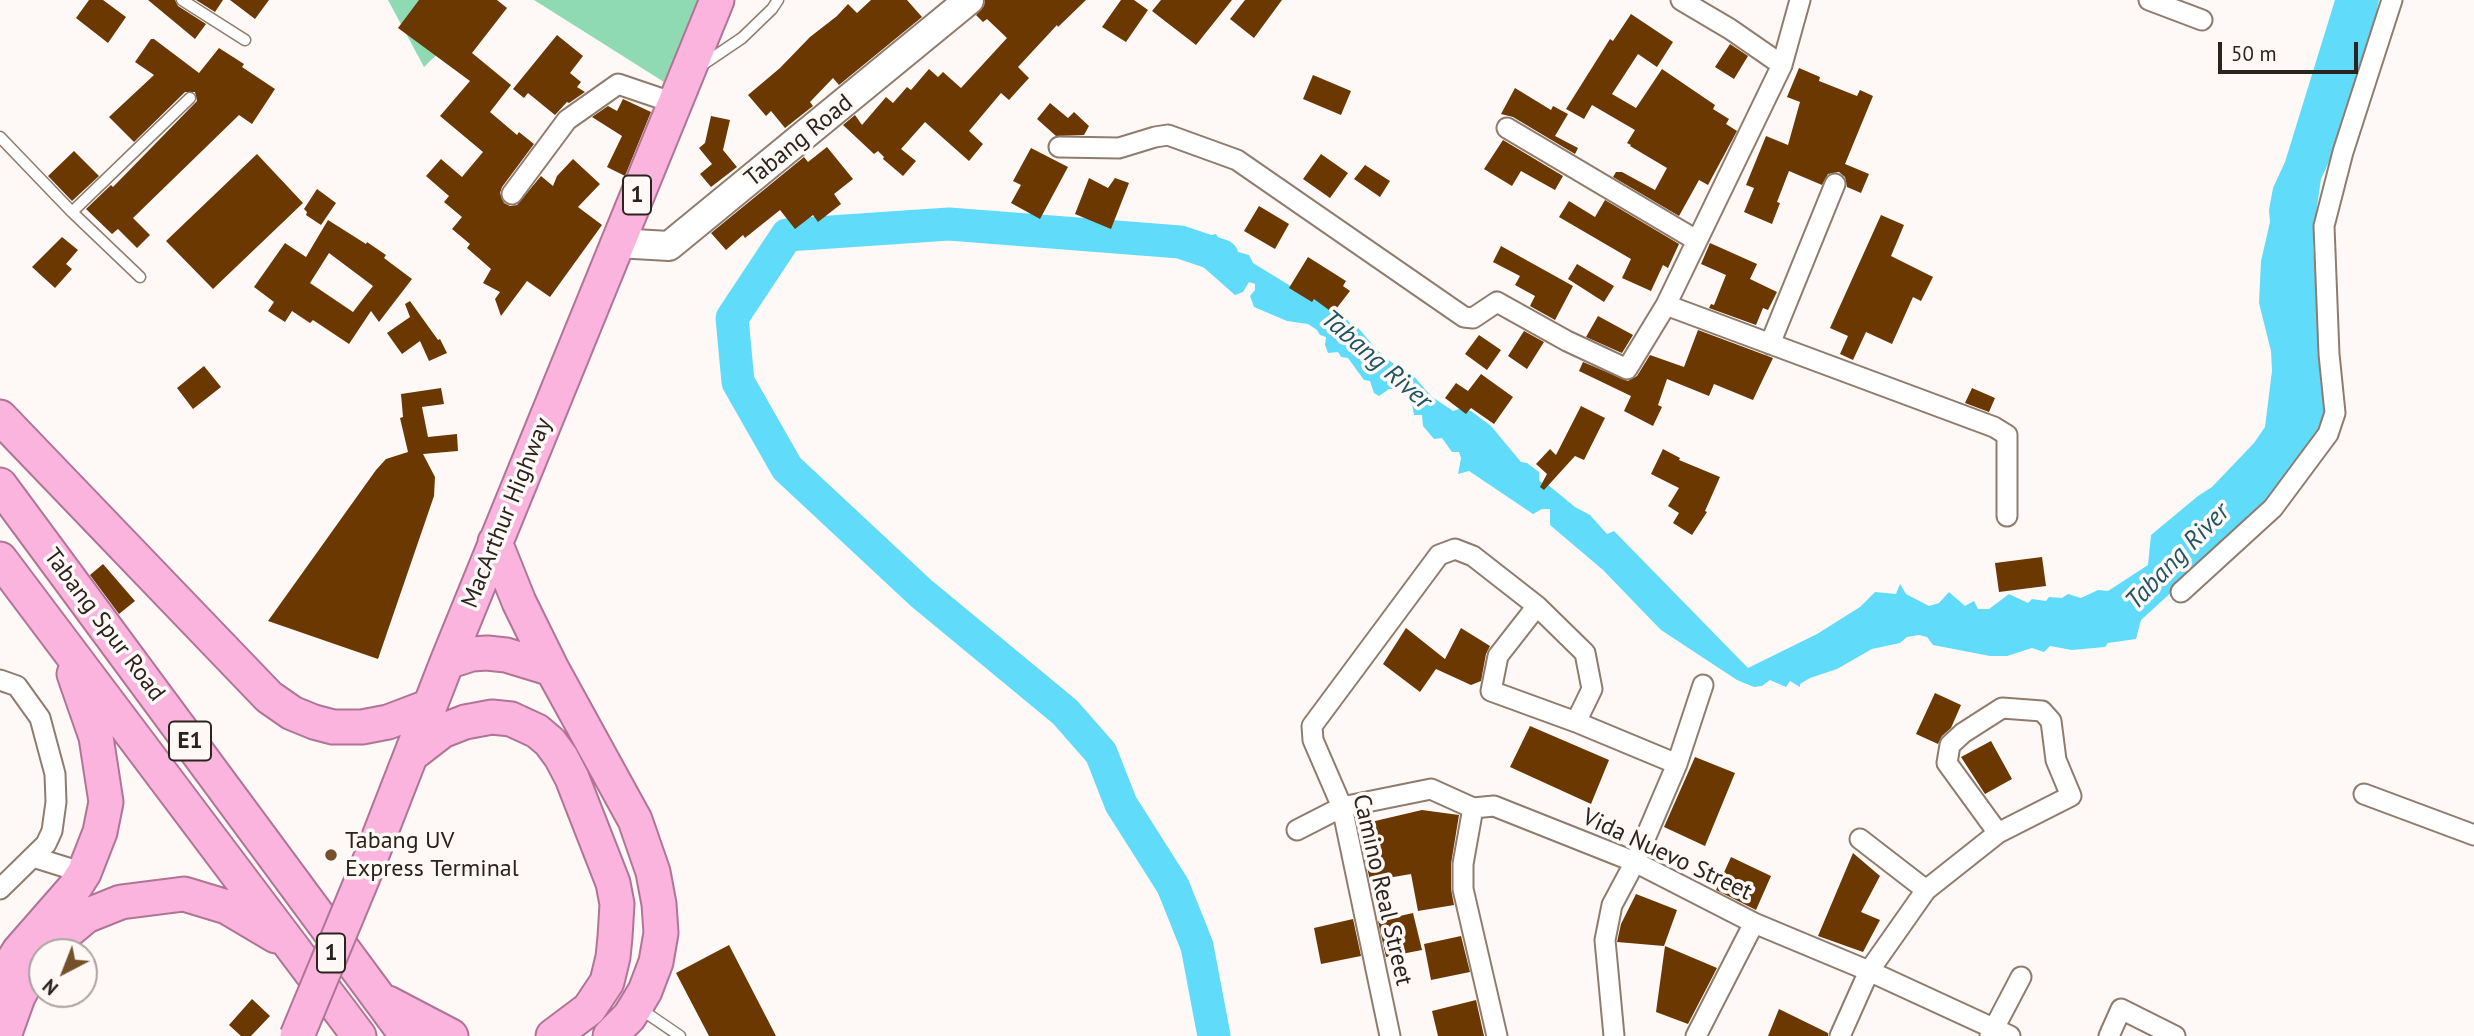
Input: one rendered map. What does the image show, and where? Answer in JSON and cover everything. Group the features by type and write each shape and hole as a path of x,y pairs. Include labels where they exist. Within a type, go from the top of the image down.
{"highway":[{"name":"MacArthur Highway","path":"297,1036 366,870 549,408 717,0"},
{"name":"MacArthur Highway","path":"698,44 735,0"},
{"path":"0,417 270,697 292,713 333,727 362,727 388,722 430,706"},
{"name":"Tabang Spur Road","path":"0,485 407,1036"},
{"path":"495,542 519,602 552,669 635,820 653,872 661,933 656,962 636,1006 610,1036"},
{"name":"Tabang Spur Road","path":"0,559 290,944"},
{"path":"0,981 19,951 84,873 100,832 106,802 96,737 64,645"},
{"path":"447,662 472,654 487,653 506,655 552,669"},
{"path":"411,755 442,731 465,722 492,718 511,719 537,731 550,742 567,768 613,883 617,904 613,957 607,982 589,1009 553,1036"},
{"path":"60,938 86,916 121,902 184,894 227,907 290,944 359,1036"},
{"path":"4,1036 28,978"},
{"path":"378,997 451,1036"}],"main road":[{"name":"Tabang Road","path":"617,243 669,246 968,0"}],"street":[{"path":"1681,0 1730,29 1782,65"},
{"path":"1059,147 1119,148 1168,135 1237,160 1464,317 1473,318 1497,302 1567,341 1627,369 1666,304 1782,65 1800,0"},
{"path":"2149,0 2202,20"},
{"path":"2180,592 2273,508 2328,434 2335,413 2329,354 2324,226 2343,152 2392,0"},
{"path":"512,194 567,120 618,84 679,90"},
{"path":"1507,128 1696,240"},
{"path":"1770,344 1835,184"},
{"path":"1666,304 1994,427 2007,436 2007,516"},
{"name":"Camino Real Street","path":"1390,1036 1342,807 1313,740 1312,726 1439,555 1455,549 1473,556 1538,606 1585,653 1592,689 1576,722"},
{"path":"1538,606 1499,656 1491,691 1678,764"},
{"path":"0,680 17,686 40,718 55,774 56,802 52,831 46,844 0,889"},
{"path":"1615,1036 1605,940 1612,905 1635,862 1678,764 1703,685"},
{"path":"1840,1036 1869,971 1926,890 1998,833 2071,796 2056,760 2050,721 2042,711 2002,708 1963,733 1950,745 1947,763 1998,833"},
{"name":"Vida Nuevo Street","path":"1297,830 1342,807 1431,789 1473,807 1494,806 1635,862 1754,923 1869,971 1998,1033"},
{"path":"2364,794 2474,835"},
{"path":"1473,807 1463,864 1463,889 1497,1036"},
{"path":"1860,839 1926,890"},
{"path":"33,857 84,873"},
{"path":"1696,1036 1754,923"},
{"path":"1998,1033 2021,977"},
{"path":"2109,1036 2121,1009 2175,1036"}],"lane":[{"path":"182,0 245,40"},
{"path":"679,90 742,38 778,0"},
{"path":"72,212 190,98"},
{"path":"0,137 72,212 140,277"},
{"path":"636,1006 680,1036"}],"green space":[{"path":"388,0 493,0 424,67"},
{"path":"534,0 700,0 664,82"}],"water":[{"path":"2335,0 2379,0 2373,29 2333,153 2321,179 2315,221 2313,245 2327,420 2265,507 2141,620 2136,639 2108,643 2105,647 2072,650 2050,646 2044,652 2032,648 2007,656 1990,656 1933,645 1927,637 1919,635 1907,637 1900,643 1872,649 1837,669 1810,678 1800,684 1800,687 1790,681 1786,687 1770,680 1762,686 1754,687 1737,680 1661,630 1603,570 1550,525 1550,509 1542,509 1533,514 1469,471 1458,474 1461,458 1459,452 1452,452 1442,438 1434,439 1423,426 1422,415 1414,415 1411,398 1404,395 1403,389 1389,389 1379,396 1374,393 1370,381 1364,380 1348,358 1341,357 1338,352 1328,353 1326,337 1308,324 1287,321 1254,307 1250,296 1255,290 1255,284 1249,282 1243,292 1235,295 1193,258 1180,242 1216,234 1224,248 1249,255 1253,263 1302,293 1342,312 1351,325 1354,323 1378,351 1395,365 1411,373 1431,396 1453,411 1471,411 1491,426 1521,462 1539,472 1539,480 1543,484 1547,484 1575,507 1590,515 1607,534 1614,531 1748,668 1817,634 1860,607 1875,592 1896,594 1900,584 1906,594 1929,606 1939,603 1949,592 1965,606 1974,601 1978,609 1989,609 2009,594 2028,603 2032,599 2046,601 2049,597 2062,598 2068,594 2081,598 2098,590 2108,591 2148,565 2151,535 2212,487 2254,443 2265,427 2272,371 2271,351 2259,303 2261,261 2270,222 2269,210 2273,188 2285,162"}],"building":[{"path":"89,0 103,0 126,17 108,43 76,18"},
{"path":"148,0 175,0 178,6 206,24 195,39"},
{"path":"196,0 223,0 215,12"},
{"path":"230,0 269,0 255,19"},
{"path":"419,0 497,0 507,8 472,53 511,85 490,112 517,135 519,132 534,144 502,187 500,193 504,203 517,205 541,176 553,186 557,176 573,159 600,184 578,207 602,225 550,297 527,281 501,316 495,299 500,292 483,283 491,269 467,248 470,244 452,229 462,217 444,202 449,196 426,176 441,159 462,177 483,152 440,116 470,81 398,28"},
{"path":"871,0 907,0 922,17 839,85 833,78 810,102 813,106 785,128 771,111 766,116 748,95 848,4 857,13"},
{"path":"985,0 1086,0 1058,27 1057,25 1018,67 1029,78 1009,100 1001,93 969,131 983,144 969,161 925,122 901,149 916,161 903,176 883,159 878,151 874,154 843,125 855,115 862,125 886,97 893,103 907,87 911,90 929,69 938,77 943,72 961,88 1007,38 987,19 983,22 976,15 984,6"},
{"path":"1121,0 1134,0 1148,10 1126,42 1102,27"},
{"path":"1161,0 1232,0 1196,45 1152,11"},
{"path":"1245,0 1282,0 1254,38 1230,19"},
{"path":"1631,14 1673,42 1657,67 1638,54 1612,94 1636,108 1662,69 1715,105 1713,109 1729,119 1726,124 1737,131 1708,185 1699,180 1679,216 1613,177 1616,172 1622,172 1655,190 1667,168 1627,143 1635,130 1592,105 1584,119 1566,109 1610,39 1613,41"},
{"path":"557,35 583,56 570,73 581,82 577,87 585,92 567,102 555,115 528,93 524,98 513,89"},
{"path":"151,39 199,73 219,48 275,89 252,124 239,115 133,218 150,235 137,248 118,229 112,234 86,209 111,185 113,187 197,101 195,92 185,92 134,142 109,117 154,75 135,62"},
{"path":"1730,44 1748,56 1734,79 1715,67"},
{"path":"1799,68 1820,77 1819,81 1857,96 1860,90 1873,96 1845,164 1869,174 1861,193 1847,187 1845,177 1839,172 1828,174 1822,185 1789,171 1772,224 1744,212 1754,188 1746,185 1766,136 1788,145 1800,102 1787,97"},
{"path":"1313,75 1351,91 1341,115 1303,99"},
{"path":"1515,88 1551,110 1553,106 1568,114 1555,136 1578,148 1575,154 1513,117 1501,114"},
{"path":"623,99 651,112 625,176 607,167 622,136 592,117 608,106 617,111"},
{"path":"1050,103 1068,118 1074,112 1089,126 1084,135 1056,136 1037,119"},
{"path":"711,116 730,120 723,150 737,167 711,187 700,174 712,164 699,148 705,143"},
{"path":"1503,140 1563,176 1555,190 1521,171 1512,186 1484,169"},
{"path":"827,147 853,179 834,194 841,204 818,222 813,215 795,229 780,210 726,250 711,233 804,157 808,162"},
{"path":"1031,148 1068,167 1040,219 1011,203 1021,185 1013,181"},
{"path":"74,151 99,176 72,201 48,176"},
{"path":"257,154 303,203 213,289 166,241"},
{"path":"1321,154 1348,173 1330,198 1303,179"},
{"path":"1365,165 1390,181 1380,197 1354,179"},
{"path":"1089,178 1108,188 1115,178 1129,183 1111,229 1075,214"},
{"path":"317,189 336,203 321,225 306,215 304,209"},
{"path":"1605,200 1679,244 1668,268 1663,265 1651,291 1622,278 1631,259 1559,217 1569,201 1595,217"},
{"path":"1259,206 1289,224 1275,249 1244,231"},
{"path":"1881,215 1904,225 1891,256 1933,277 1921,301 1913,297 1892,344 1866,332 1853,360 1840,354 1848,336 1830,328"},
{"path":"328,220 386,255 384,258 412,279 379,322 371,311 349,344 313,320 310,323 292,311 285,322 268,311 274,302 254,287 285,243 306,257","holes":["329,253 373,286 353,312 310,283"]},
{"path":"62,237 78,250 66,264 72,269 55,288 32,267"},
{"path":"1710,243 1757,264 1750,279 1777,292 1768,310 1763,308 1756,325 1709,308 1711,304 1714,305 1726,275 1701,264"},
{"path":"1501,246 1573,286 1555,320 1530,306 1535,296 1515,285 1520,276 1493,262"},
{"path":"1308,257 1346,281 1343,286 1350,291 1333,313 1314,299 1312,302 1289,288"},
{"path":"1577,264 1614,286 1604,302 1568,279"},
{"path":"410,301 438,340 440,339 447,353 429,361 420,341 402,354 387,333 410,317 405,304"},
{"path":"1598,316 1633,335 1622,353 1586,337"},
{"path":"1698,330 1773,358 1753,400 1714,384 1709,396 1667,379 1658,405 1662,407 1653,426 1624,411 1631,396 1579,371 1583,362 1628,381 1637,376 1650,355 1684,367"},
{"path":"1524,331 1544,342 1527,369 1508,356"},
{"path":"1479,335 1501,350 1487,370 1465,354"},
{"path":"204,366 221,387 193,409 177,388"},
{"path":"1481,374 1513,397 1494,424 1471,408 1466,414 1445,398 1456,383 1468,391"},
{"path":"441,388 444,404 422,407 428,437 457,434 458,451 423,454 435,477 434,496 378,659 268,621 376,470 386,459 408,452 400,418 403,417 401,394"},
{"path":"1972,388 1995,398 1989,412 1965,403"},
{"path":"1581,406 1605,418 1584,460 1575,456 1544,490 1540,487 1547,474 1536,464 1550,449 1556,455"},
{"path":"1663,449 1680,458 1679,460 1720,477 1705,511 1707,512 1692,535 1673,523 1679,513 1668,506 1679,488 1651,474"},
{"path":"2042,557 2046,586 1999,592 1995,563"},
{"path":"103,564 135,601 119,614 90,575"},
{"path":"1406,628 1445,659 1461,628 1490,646 1481,681 1471,685 1436,669 1420,692 1383,664"},
{"path":"1935,693 1961,705 1951,728 1938,744 1916,734"},
{"path":"1530,726 1609,760 1591,804 1510,767"},
{"path":"1991,741 2012,779 1985,794 1961,757"},
{"path":"1695,757 1735,773 1705,846 1664,827"},
{"path":"1422,810 1459,815 1451,864 1454,905 1418,911 1411,874 1370,881 1358,825"},
{"path":"1853,853 1880,876 1861,912 1880,920 1863,952 1818,936"},
{"path":"1731,857 1771,876 1756,910 1716,890"},
{"path":"1636,894 1677,910 1664,946 1617,942 1621,924"},
{"path":"1413,913 1422,950 1386,957 1378,921"},
{"path":"1353,919 1361,956 1321,964 1314,928"},
{"path":"1461,936 1470,972 1431,980 1424,944"},
{"path":"729,945 776,1036 709,1036 676,973"},
{"path":"1665,946 1717,968 1688,1024 1656,1012"},
{"path":"252,999 270,1016 251,1036 241,1036 229,1025"},
{"path":"1476,1000 1484,1036 1438,1036 1432,1011"},
{"path":"1779,1009 1828,1033 1828,1036 1768,1036"}],"waterway":[{"name":"Tabang River","path":"1214,1036 1197,946 1173,886 1121,804 1101,753 1065,712 921,593 787,468 738,382 732,318 787,235 949,224 1180,242 1222,256"}],"place":[{"name":"Tabang UV Express Terminal","path":"331,855"}]}
